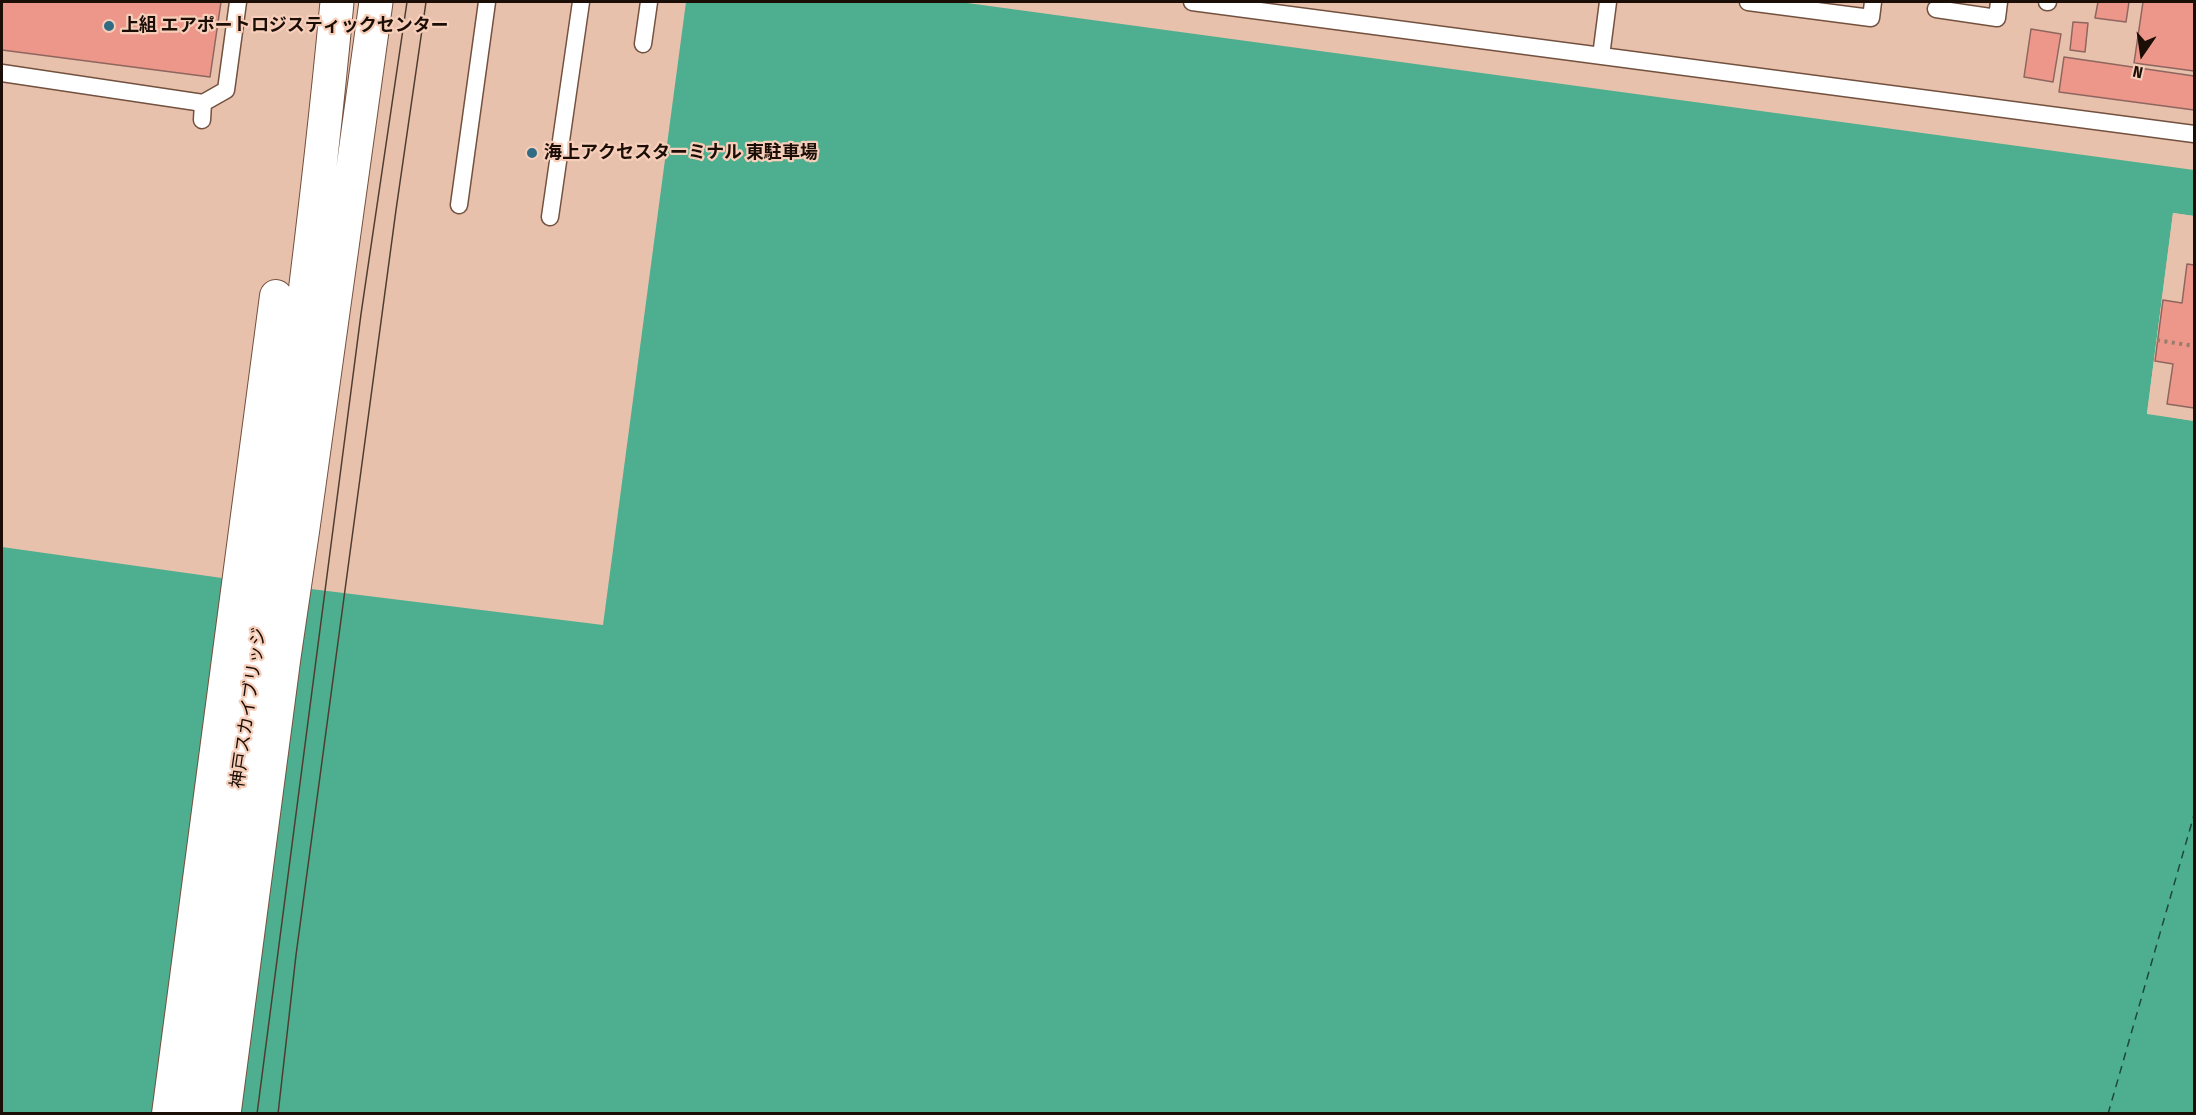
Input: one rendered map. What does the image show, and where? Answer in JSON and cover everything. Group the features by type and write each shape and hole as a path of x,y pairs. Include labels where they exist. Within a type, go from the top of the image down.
{"street":[{"path":"168,1113 305,302 338,2"},
{"path":"305,302 376,2"},
{"name":"神戸スカイブリッジ","path":"197,1113 216,954 305,302"},
{"name":"神戸スカイブリッジ","path":"224,1113 303,528 305,302"}],"lane":[{"path":"2,73 203,103 226,90 238,2"},
{"path":"459,205 487,2"},
{"path":"550,217 581,2"},
{"path":"643,44 649,2"},
{"path":"1192,2 2194,134"},
{"path":"1601,56 1608,2"},
{"path":"1748,2 1824,6 1871,18 1873,2"},
{"path":"1936,9 1997,18 2000,2"},
{"path":"202,120 203,103"}],"path":[{"path":"2157,340 2194,346"}],"shaded area":[{"path":"686,2 960,2 2194,170 2194,216 2173,213 2147,413 2194,421 2194,1113 2,1114 2,547 222,578 603,625"}],"pier":[{"path":"2173,213 2194,216 2194,219 2176,216 2150,411 2194,418 2194,421 2147,414"}],"building":[{"name":"上組 エアポートロジスティックセンター","path":"2,2 221,2 210,77 2,50"},
{"path":"2098,2 2129,2 2126,22 2095,18"},
{"path":"2143,2 2194,2 2194,71 2134,63"},
{"path":"2073,22 2088,23 2085,52 2070,50"},
{"path":"2031,29 2061,34 2053,82 2024,77"},
{"path":"2064,57 2194,76 2194,110 2059,92"},
{"path":"2187,264 2194,265 2194,408 2167,404 2173,364 2155,361 2163,300 2182,303"}],"ferry route":[{"path":"2108,1114 2194,815"}],"tram line":[{"path":"257,1114 361,314 407,2"},
{"path":"278,1114 296,955 426,2"}],"place":[{"name":"上組 エアポートロジスティックセンター","path":"109,26"},
{"name":"海上アクセスターミナル 東駐車場","path":"532,153"}]}
